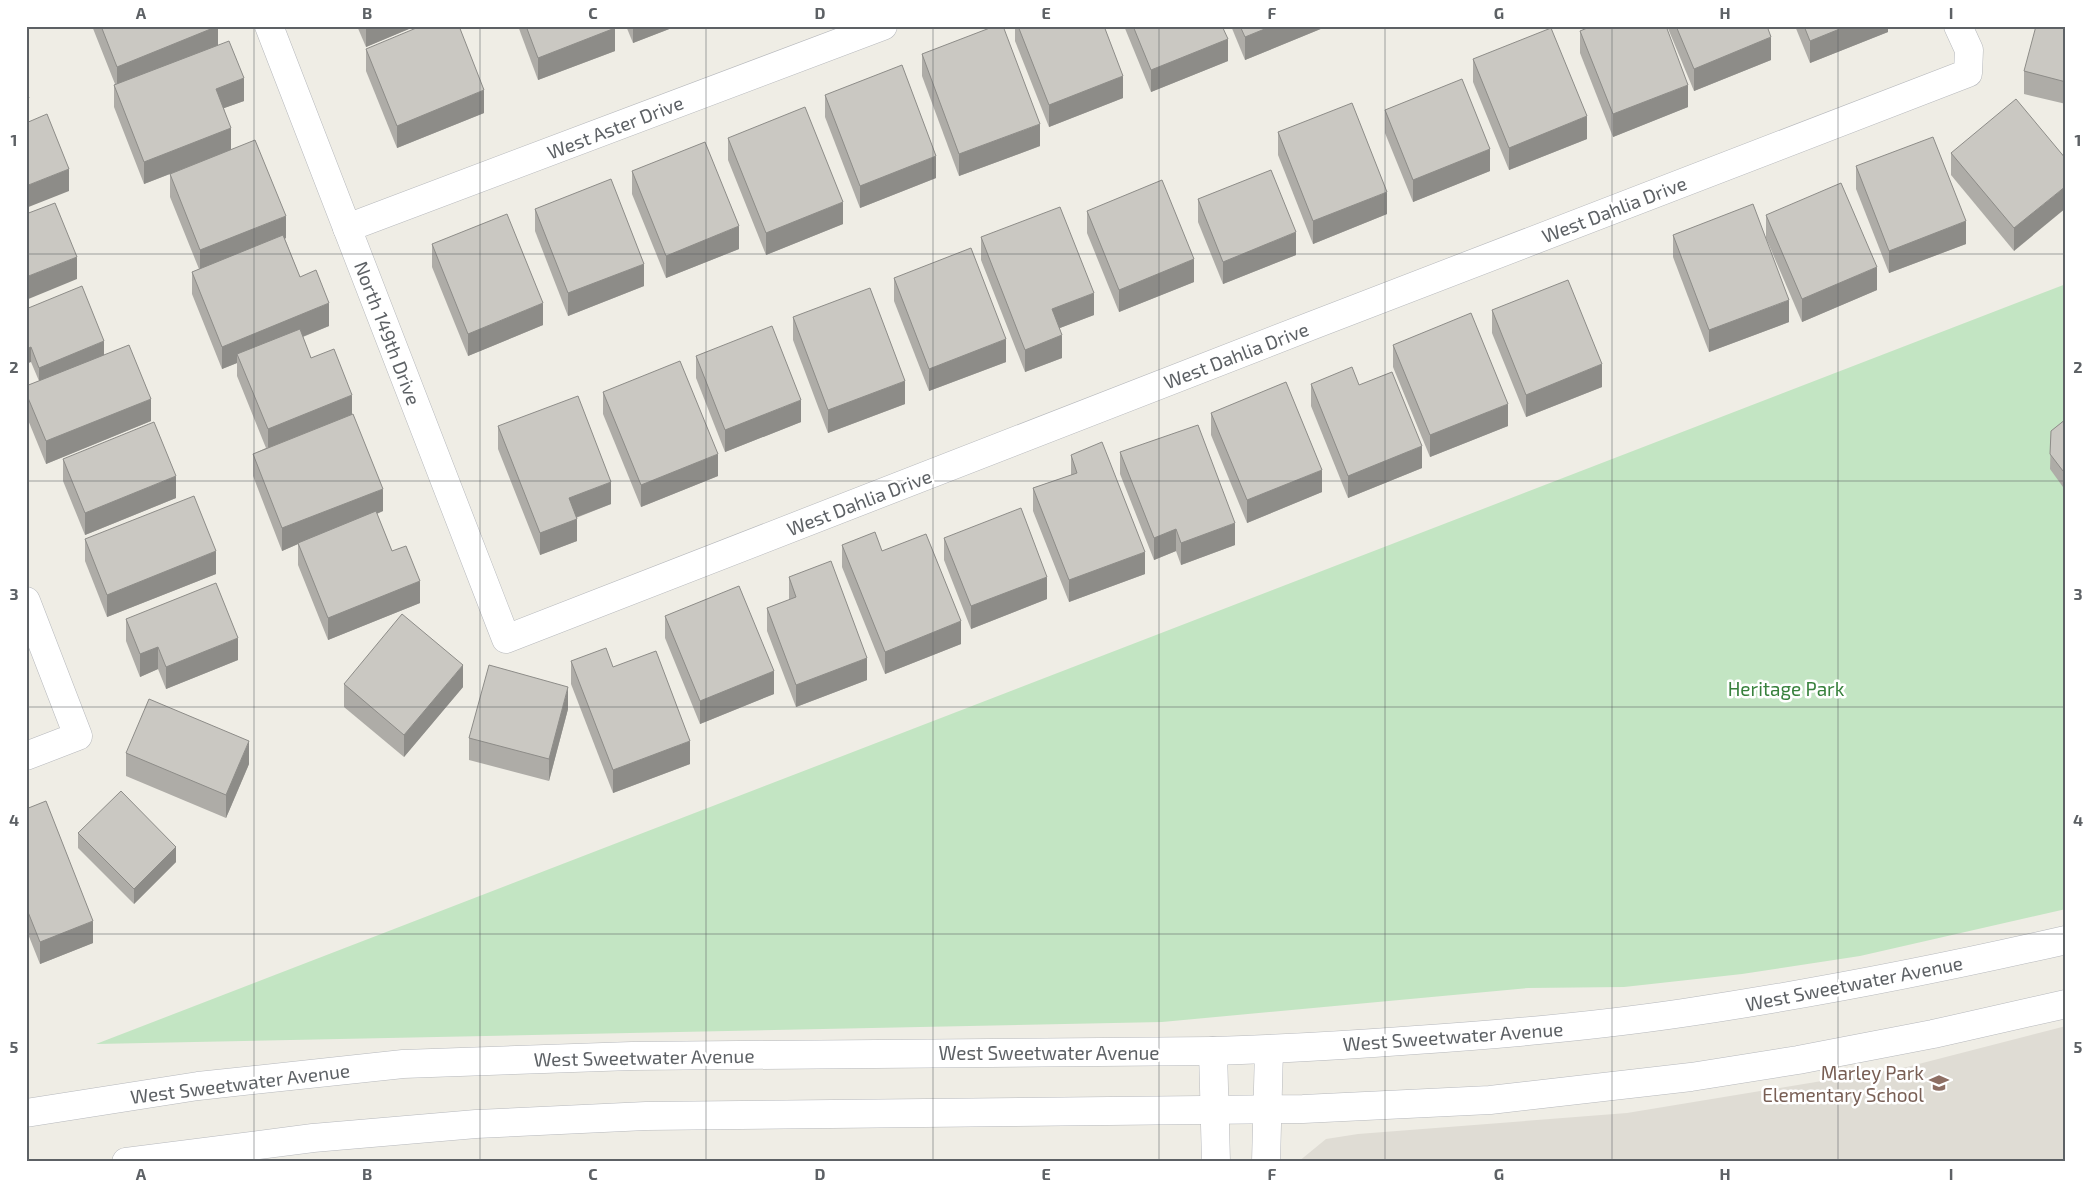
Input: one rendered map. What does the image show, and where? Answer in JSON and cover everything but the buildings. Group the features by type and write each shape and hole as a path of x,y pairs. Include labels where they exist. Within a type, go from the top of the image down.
{"street":[{"name":"North 149th Drive","path":"269,26 506,639"},
{"name":"West Aster Drive","path":"348,228 883,26"},
{"name":"West Dahlia Drive","path":"506,639 1968,73 1968,50 1958,26"},
{"path":"26,602 78,736 26,756"},
{"name":"West Sweetwater Avenue","path":"26,1113 198,1086 403,1064 632,1056 1268,1050 1496,1034 1586,1026 1682,1014 1900,977 2066,940"},
{"path":"126,1162 313,1138 486,1124 646,1116 1267,1109 1490,1100 1691,1077 1934,1034 2066,1004"},
{"path":"1266,1162 1268,1050"},
{"path":"1213,1051 1216,1162"}],"shaded area":[{"name":"Marley Park Elementary School","path":"2066,1026 2066,1162 1298,1162 1326,1139 1358,1134 1627,1113 1907,1067"}],"green space":[{"name":"Heritage Park","path":"2066,284 2066,909 1860,956 1742,974 1624,987 1528,988 1162,1022 96,1044"}],"place":[{"name":"Marley Park Elementary School","path":"1939,1083"}]}
